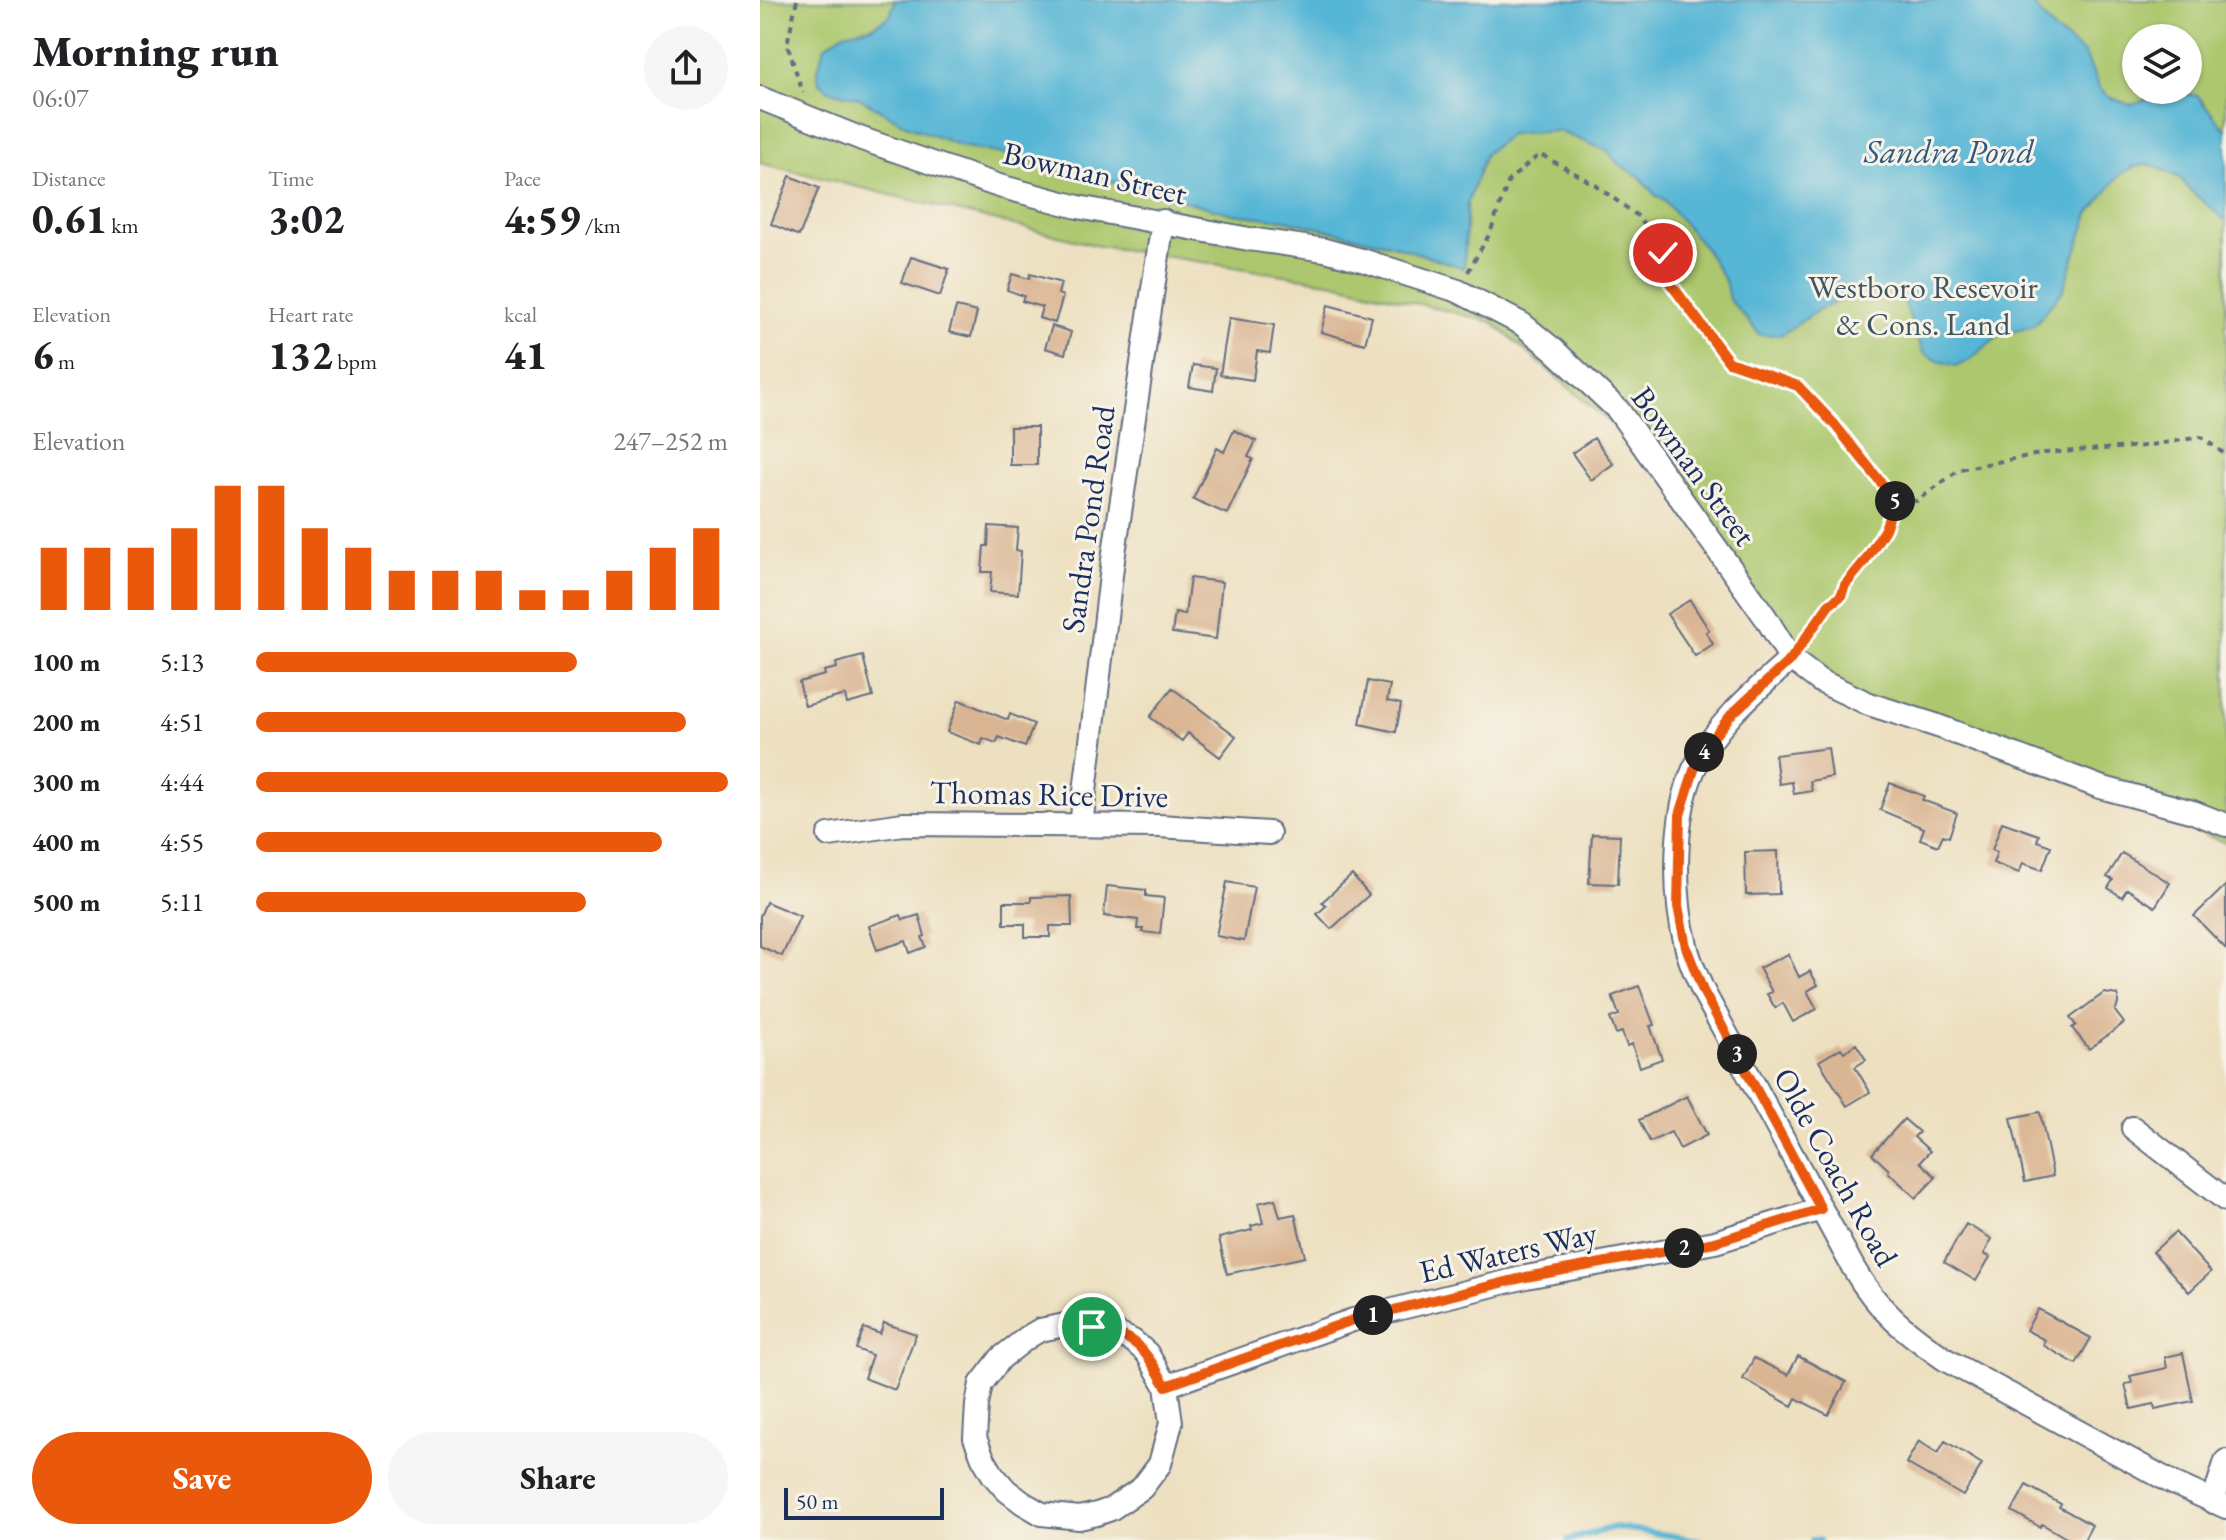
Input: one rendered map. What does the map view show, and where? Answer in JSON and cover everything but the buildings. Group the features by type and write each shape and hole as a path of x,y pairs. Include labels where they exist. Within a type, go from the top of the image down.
{"street":[{"name":"Bowman Street","path":"760,98 862,139 999,186 1078,207 1325,250 1458,291 1522,324 1618,410 1766,618 1791,659 1820,681 1869,704 1935,725 2100,787 2193,812 2226,825"},
{"name":"Sandra Pond Road","path":"1081,825 1112,567 1163,221"},
{"name":"Olde Coach Road","path":"1791,659 1731,715 1712,739 1694,770 1680,815 1678,906 1686,947 1703,991 1869,1294 1888,1316 1946,1360 2173,1483 2220,1505"},
{"name":"Thomas Rice Drive","path":"829,835 903,824 1159,826 1269,833"},
{"path":"2133,1128 2226,1200"},
{"name":"Ed Waters Way","path":"1166,1386 1353,1320 1526,1277 1715,1242 1821,1209"},
{"path":"1065,1325 1103,1329 1118,1334 1147,1353 1166,1386 1171,1423 1160,1464 1142,1488 1111,1509 1097,1514 1079,1518 1042,1514 1023,1503 993,1475 975,1438 981,1384 1001,1358 1040,1330 1065,1325"},
{"path":"2220,1505 2226,1461"}],"path":[{"path":"797,0 787,44 812,118"},
{"path":"1458,291 1490,233 1509,180 1540,154 1594,184 1639,217 1663,253 1665,276 1729,362 1798,386 1835,425 1895,500 1917,501 1960,469 2045,453 2145,446 2201,437 2226,455"},
{"path":"1791,659 1865,561 1885,529 1895,500"}],"green space":[{"name":"Westboro Resevoir & Cons. Land","path":"760,0 2226,0 2226,843 1816,681 1677,480 1492,322 1335,283 1099,246 760,163"}],"water":[{"name":"Sandra Pond","path":"895,0 2029,0 2053,29 2085,54 2100,89 2109,97 2130,105 2202,104 2202,101 2226,130 2226,221 2180,178 2150,164 2134,167 2120,175 2089,214 2063,290 2036,323 1998,336 1967,362 1957,366 1938,361 1923,352 1905,304 1898,295 1888,292 1859,292 1820,309 1781,335 1760,335 1729,299 1725,281 1704,247 1663,199 1655,195 1640,177 1618,164 1608,151 1558,131 1510,134 1485,154 1467,205 1464,268 1392,245 1285,220 1233,214 1117,183 1078,169 961,146 906,125 859,98 829,91 819,82 817,73 824,47 844,33 871,27 890,16"}],"waterway":[{"path":"1568,1540 1615,1527 1700,1540"},
{"path":"1812,1540 1819,1540"}],"route":[{"path":"1092,1327 1133,1341 1147,1353 1166,1386 1353,1320 1526,1277 1715,1242 1821,1209 1703,991 1686,947 1678,906 1680,815 1694,770 1712,739 1731,715 1791,659 1829,605 1841,596 1845,585 1885,529 1895,500 1835,425 1798,386 1729,362 1665,276 1663,253"}]}
